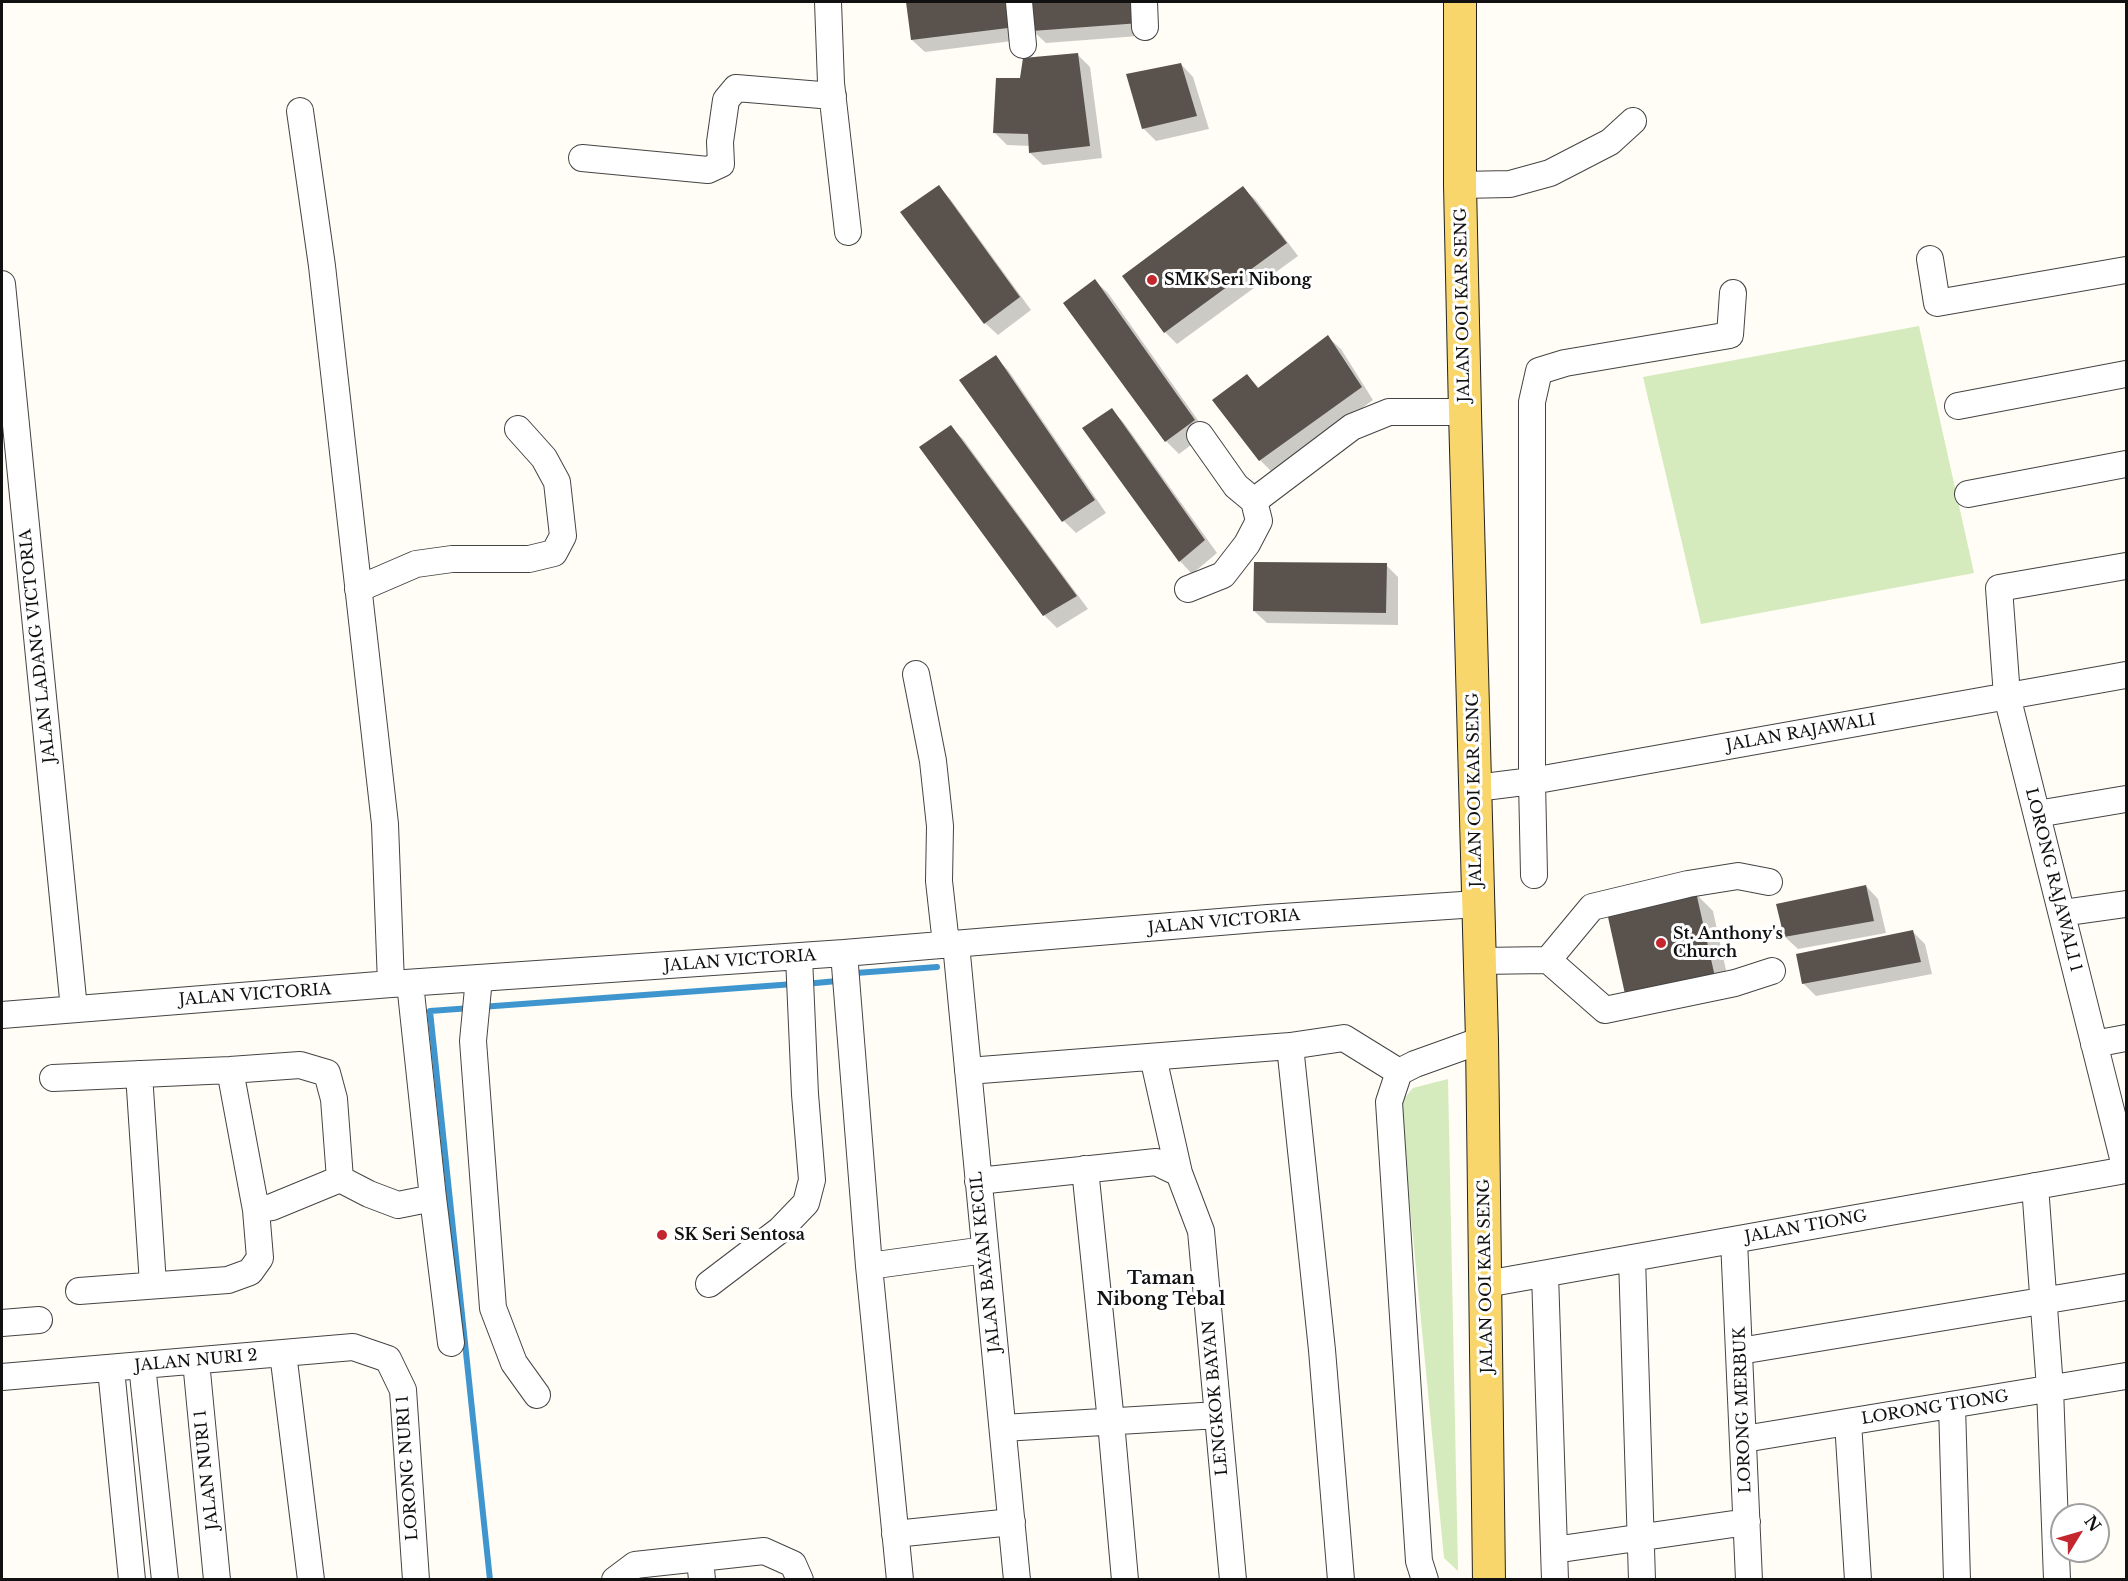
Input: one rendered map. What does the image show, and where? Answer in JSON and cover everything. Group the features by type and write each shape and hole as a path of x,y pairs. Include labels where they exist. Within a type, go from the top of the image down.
{"main road":[{"name":"JALAN OOI KAR SENG","path":"1460,2 1460,184 1482,1040 1488,1580"}],"street":[{"path":"828,2 833,96 848,232"},
{"path":"1019,2 1023,45"},
{"path":"1144,2 1145,27"},
{"path":"582,158 708,170 721,164 720,142 726,100 736,88 833,96"},
{"path":"300,111 321,266 385,824 401,984 433,1198 451,1344"},
{"path":"1460,184 1510,184 1550,173 1610,142 1633,121"},
{"path":"1930,259 1937,303 2127,270"},
{"name":"JALAN LADANG VICTORIA","path":"2,284 74,1009"},
{"path":"1534,875 1532,402 1539,371 1564,363 1730,335 1733,292"},
{"path":"1958,406 2127,374"},
{"path":"1254,501 1352,427 1389,412 1465,412"},
{"path":"358,589 416,564 452,559 530,559 554,553 563,536 556,482 544,458 518,429"},
{"path":"1188,589 1223,575 1247,544 1259,521 1254,501 1236,486 1200,435"},
{"path":"1968,494 2127,464"},
{"name":"LORONG RAJAWALI 1","path":"2126,1170 2007,696 1999,588 2127,566"},
{"name":"JALAN BAYAN KECIL","path":"916,674 933,761 940,825 939,881 951,944 968,1071 1017,1580"},
{"name":"JALAN RAJAWALI","path":"1476,788 1532,781 2127,675"},
{"path":"2037,814 2127,799"},
{"path":"1548,960 1592,907 1688,884 1738,876 1770,882"},
{"name":"JALAN VICTORIA","path":"2,1015 401,984 477,998 800,975 844,953 1268,918 1478,904"},
{"path":"2062,913 2127,904"},
{"path":"844,953 869,1266 900,1580"},
{"path":"1479,961 1548,960 1605,1010 1735,983 1772,971"},
{"path":"709,1284 780,1230 806,1203 812,1180 805,1094 800,975"},
{"path":"477,998 473,1041 493,1308 514,1363 537,1395"},
{"path":"968,1071 1290,1046 1344,1038 1399,1072"},
{"path":"2094,1044 2127,1038"},
{"path":"1425,1580 1419,1561 1389,1102 1399,1072 1482,1040"},
{"path":"1290,1046 1322,1350 1341,1580"},
{"name":"LENGKOK BAYAN","path":"1153,1057 1179,1173 1201,1231 1233,1580"},
{"path":"53,1078 300,1065 327,1073 334,1099 340,1179"},
{"path":"79,1291 228,1280 250,1272 260,1258 256,1210 230,1070"},
{"path":"139,1074 153,1284"},
{"path":"978,1181 1156,1162 1179,1173"},
{"path":"1085,1169 1112,1422 1125,1580"},
{"name":"JALAN TIONG","path":"1486,1284 2126,1170"},
{"path":"256,1210 272,1207 340,1179 369,1194 398,1205 433,1198"},
{"path":"2035,1186 2050,1388 2057,1580"},
{"name":"LORONG MERBUK","path":"1734,1240 1749,1580"},
{"path":"869,1266 985,1250"},
{"path":"1632,1258 1642,1580"},
{"path":"1545,1274 1555,1580"},
{"path":"1740,1351 2127,1287"},
{"path":"2,1323 39,1320"},
{"name":"JALAN NURI 2","path":"2,1377 353,1347 388,1359"},
{"path":"283,1353 311,1580"},
{"name":"LORONG NURI 1","path":"388,1359 403,1390 416,1580"},
{"name":"JALAN NURI 1","path":"196,1361 217,1580"},
{"path":"142,1365 165,1580"},
{"path":"111,1369 132,1580"},
{"name":"LORONG TIONG","path":"1744,1439 2127,1376"},
{"path":"1952,1405 1957,1580"},
{"path":"1003,1428 1218,1415"},
{"path":"1848,1422 1858,1580"},
{"path":"895,1534 1011,1522"},
{"path":"1554,1550 1747,1522"},
{"path":"615,1580 635,1565 701,1569 764,1551 793,1564 800,1580"}],"green space":[{"path":"1919,326 1974,573 1701,624 1643,377"},
{"path":"1448,1079 1458,1571 1444,1558 1400,1103 1413,1088"}],"building":[{"path":"906,2 1013,2 1016,27 911,40"},
{"path":"1029,2 1138,2 1140,23 1032,31"},
{"path":"1078,53 1090,146 1029,153 1028,134 993,133 996,78 1020,78 1023,58"},
{"path":"1181,63 1197,116 1142,129 1126,74"},
{"path":"939,185 1020,297 984,324 900,212"},
{"path":"1243,186 1287,243 1164,333 1122,276"},
{"path":"1095,279 1195,420 1165,442 1063,303"},
{"path":"1328,335 1362,387 1259,461 1212,400 1247,374 1258,388"},
{"path":"996,355 1095,500 1062,522 959,380"},
{"path":"1112,408 1205,540 1179,562 1082,428"},
{"path":"951,425 1077,596 1043,616 919,447"},
{"path":"1254,562 1387,563 1386,613 1253,611"},
{"path":"1866,885 1874,921 1784,937 1776,904"},
{"name":"St. Anthony's Church","path":"1696,892 1715,977 1625,994 1606,908"},
{"path":"1913,930 1921,962 1802,984 1796,954"}],"waterway":[{"path":"856,973 937,967"},
{"path":"805,984 837,981"},
{"path":"481,1007 794,984"},
{"path":"471,1008 430,1011 490,1580"}],"place":[{"name":"SMK Seri Nibong","path":"1152,280"},
{"name":"St. Anthony's Church","path":"1661,943"},
{"name":"SK Seri Sentosa","path":"662,1235"}],"district":[{"name":"Taman Nibong Tebal","path":"1161,1289"}]}
